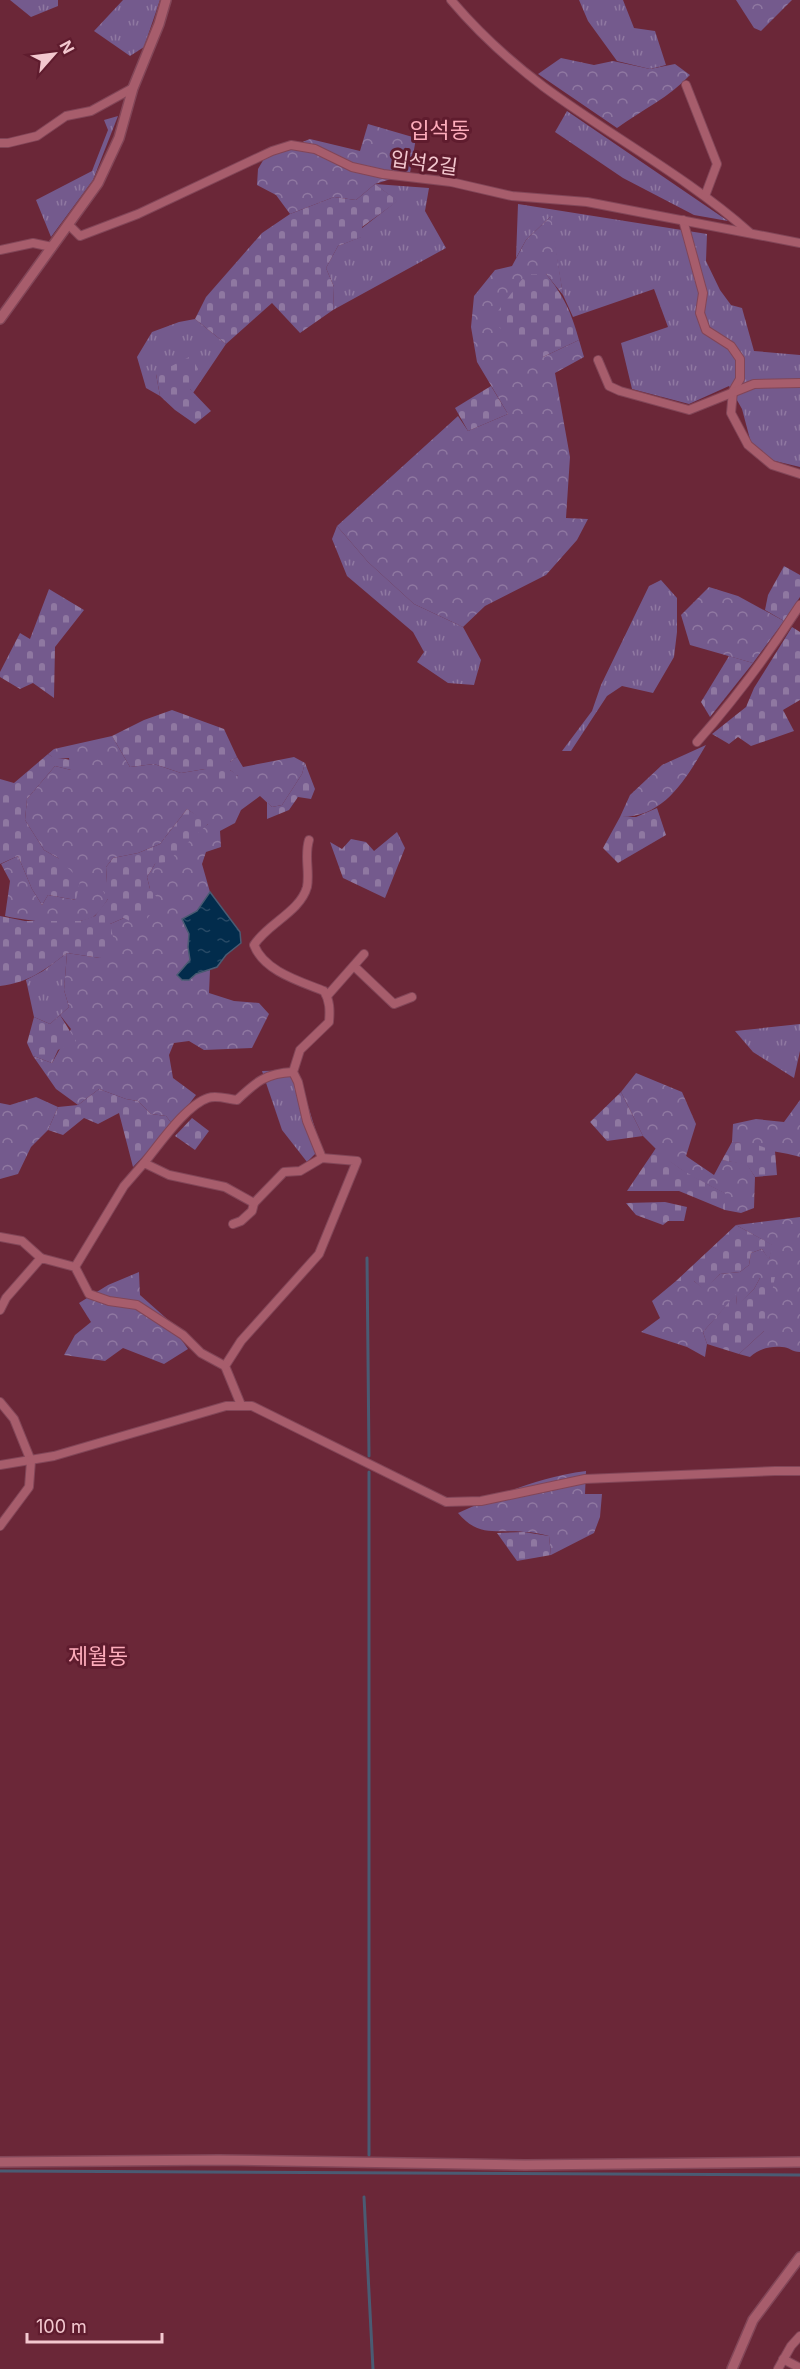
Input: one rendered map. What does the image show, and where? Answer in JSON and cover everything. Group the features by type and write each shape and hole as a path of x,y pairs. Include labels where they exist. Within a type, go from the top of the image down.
{"street":[{"path":"0,319 98,183 119,138 133,88 159,24 166,0"},
{"path":"451,0 473,25 543,86 721,207 750,233"},
{"path":"686,86 717,164 705,196"},
{"path":"0,143 37,136 66,116 91,111 133,88"},
{"name":"입석2길","path":"68,224 80,236 138,214 272,151 291,145 315,148 352,167 383,174 451,182 512,196 587,202 800,243"},
{"path":"683,220 703,293 700,313 706,330 731,346 740,359 740,380 733,391 731,413 748,445 772,465 800,474"},
{"path":"0,250 33,243 52,246"},
{"path":"598,360 609,386 620,392 689,410 754,384 800,383"},
{"path":"697,742 725,711 760,665 800,605"},
{"path":"292,1072 300,1050 328,1022 330,1007 327,996 324,991 267,965 256,952 254,945 260,936 298,903 306,887 306,850 309,840"},
{"path":"327,996 364,954"},
{"path":"354,966 394,1004 412,998"},
{"path":"292,1072 298,1082 307,1121 322,1158"},
{"path":"75,1267 124,1186 192,1108 207,1099 218,1097 237,1100 253,1084 265,1077 275,1073 292,1072"},
{"path":"225,1366 241,1341 319,1254 357,1161 322,1158 300,1171 284,1172 254,1203 252,1211 241,1221 233,1224"},
{"path":"144,1163 169,1175 225,1187 254,1203"},
{"path":"0,1237 22,1241 41,1258 75,1267 89,1294 109,1301 137,1305 183,1335 201,1353 225,1366 241,1405"},
{"path":"0,1310 3,1297 41,1258"},
{"path":"0,1465 54,1456 226,1406 241,1405 252,1406 446,1502 481,1502 585,1479 800,1472"},
{"path":"0,1526 29,1486 31,1461 14,1419 1,1407"},
{"path":"0,2162 219,2160 525,2165 800,2162"},
{"path":"732,2369 753,2320 800,2257"},
{"path":"778,2369 791,2346 800,2336"},
{"path":"783,2359 800,2368"}],"green space":[{"path":"10,0 58,0 58,6 31,17"},
{"path":"123,0 160,0 144,47 130,56 94,31"},
{"path":"579,0 623,0 634,28 655,31 666,65 650,69 617,61 588,21"},
{"path":"736,0 792,0 761,31 754,28"},
{"path":"561,58 594,65 613,61 650,69 675,64 690,75 665,97 617,128 538,74"},
{"path":"567,111 728,221 694,215 623,178 555,132"},
{"path":"118,116 93,180 51,237 36,200 92,171 108,130 104,120"},
{"path":"368,124 416,138 410,173 375,184 356,200 334,197 290,214 276,195 257,185 258,169 265,157 310,139 360,151"},
{"path":"375,184 429,188 425,211 446,248 333,310 334,287 326,268 338,246 361,237 362,228 397,201"},
{"path":"375,184 398,201 362,227 362,237 338,246 326,268 334,287 333,310 300,333 272,303 226,344 195,319 206,297 262,233 290,214 334,197 356,200"},
{"path":"518,204 707,234 706,261 720,290 731,305 742,308 754,351 800,355 800,467 771,460 751,443 742,409 729,386 689,404 632,389 621,343 668,327 654,289 573,317 563,295 550,217 526,240 516,258"},
{"path":"551,216 563,295 546,274 543,357 579,340 584,357 555,373 570,457 566,518 588,519 577,540 546,575 485,606 463,627 414,604 368,562 337,526 458,416 468,431 508,414 477,362 471,327 474,296 495,270 512,266 526,240"},
{"path":"526,274 546,274 566,305 579,340 543,357 519,344 493,322 495,315"},
{"path":"195,319 226,344 193,393 190,389 156,374 160,396 146,388 137,357 152,332"},
{"path":"191,356 198,369 190,389 211,411 195,424 160,396 156,374"},
{"path":"491,386 508,414 468,431 455,408"},
{"path":"337,526 368,562 414,604 463,627 481,660 474,685 448,683 417,662 424,652 413,632 347,576 332,539"},
{"path":"784,566 800,575 800,597 784,621 765,610 768,595"},
{"path":"661,580 677,598 674,657 653,693 622,686 607,696 571,751 562,751 592,711 601,685 649,586"},
{"path":"709,587 738,596 784,621 753,663 690,645 681,615"},
{"path":"49,589 84,610 55,647 54,698 33,683 20,689 0,677 0,672 20,633 30,639"},
{"path":"792,627 800,632 800,700 783,710 794,731 751,746 738,737 729,744 712,734 746,707 754,688"},
{"path":"729,656 753,663 710,717 701,702"},
{"path":"172,710 224,729 237,757 230,762 230,770 238,775 222,786 205,769 181,773 154,764 130,767 112,736 144,720"},
{"path":"112,736 130,767 154,764 181,773 205,769 238,776 230,770 230,762 237,757 243,767 294,757 305,763 302,774 282,805 272,807 260,796 241,810 235,823 220,831 221,847 206,852 202,864 210,892 203,904 184,924 189,934 189,980 196,974 210,970 209,993 234,1001 259,1003 269,1014 252,1048 204,1050 189,1041 174,1043 169,1055 173,1078 196,1095 173,1125 166,1116 151,1114 138,1101 99,1089 78,1105 56,1089 33,1056 52,1063 71,1029 60,1015 69,1007 64,990 67,953 100,958 110,924 124,918 150,889 147,877 155,864 208,824 187,809 160,844 138,853 113,858 106,867 108,899 93,917 74,922 62,922 5,916 10,881 1,864 18,856 32,889 42,905 48,895 76,900 58,858 44,850 25,820 27,799 55,766 71,770 69,758 55,759 48,754 54,749"},
{"path":"706,745 682,783 661,804 636,816 620,817 630,795 662,765"},
{"path":"48,754 55,758 77,762 71,770 55,766 27,799 25,820 44,850 58,858 80,880 76,900 48,895 42,905 32,889 18,856 0,864 0,779 14,783"},
{"path":"305,763 315,789 311,799 298,797 289,810 267,819 267,802 272,807 282,805 302,774"},
{"path":"657,808 666,835 618,863 603,848 620,817 636,817"},
{"path":"187,809 209,823 167,862 155,864 147,877 150,889 160,901 141,927 124,918 110,924 115,945 100,958 67,953 28,979 0,986 0,916 25,921 80,921 95,916 108,899 101,888 107,884 106,867 113,858 138,853 160,844"},
{"path":"397,832 405,848 385,898 343,878 330,842 342,849 351,839 366,842 374,851"},
{"path":"67,953 64,990 69,1007 50,1024 34,1017 26,980 43,971"},
{"path":"60,1015 76,1041 58,1050 52,1063 33,1056 27,1043 34,1017 50,1024"},
{"path":"800,1024 800,1051 794,1078 753,1052 735,1031"},
{"path":"297,1070 321,1148 307,1162 282,1130 262,1071"},
{"path":"636,1073 682,1092 696,1124 686,1156 714,1175 722,1160 747,1164 755,1177 754,1208 741,1213 725,1210 724,1193 689,1175 666,1159 643,1136 621,1092"},
{"path":"99,1089 138,1101 151,1114 166,1116 173,1125 133,1167 119,1113 98,1124 84,1118 63,1135 48,1130 58,1107 78,1105"},
{"path":"621,1092 643,1136 607,1141 590,1122"},
{"path":"36,1097 58,1107 48,1130 31,1147 18,1174 0,1179 0,1103 10,1105"},
{"path":"800,1100 800,1157 732,1142 733,1124 756,1119 784,1122"},
{"path":"192,1118 209,1131 195,1150 175,1136"},
{"path":"732,1142 751,1143 775,1151 777,1175 755,1177 747,1165 722,1160"},
{"path":"656,1148 680,1168 725,1193 725,1210 679,1191 627,1191"},
{"path":"665,1202 687,1207 684,1221 668,1221 663,1225 636,1215 626,1203"},
{"path":"800,1217 800,1352 777,1347 761,1350 750,1357 739,1354 764,1331 760,1278 754,1289 737,1306 736,1295 703,1332 707,1344 705,1357 687,1347 641,1332 660,1318 652,1301 676,1281 694,1281 704,1289 720,1274 740,1272 749,1265 751,1253 762,1249 769,1259 772,1245 736,1225"},
{"path":"736,1225 773,1245 769,1260 762,1249 751,1253 749,1265 740,1272 720,1274 704,1290 694,1281 676,1281"},
{"path":"139,1272 140,1295 166,1318 188,1349 164,1364 123,1348 105,1361 64,1355 75,1335 91,1322 79,1303 108,1285"},
{"path":"775,1277 764,1331 739,1354 707,1344 703,1332 736,1294 737,1305 754,1289 760,1278"},
{"path":"586,1471 585,1494 602,1494 600,1517 594,1533 551,1555 549,1536 531,1532 488,1531 473,1526 458,1513 536,1482"},
{"path":"524,1532 549,1536 551,1555 517,1561 497,1533"}],"water":[{"path":"210,892 240,932 241,943 226,955 217,967 196,974 189,980 182,980 177,975 190,960 189,934 182,919 197,911"}],"waterway":[{"path":"367,1258 369,1456"},
{"path":"369,1472 369,2155"},
{"path":"0,2171 800,2175"},
{"path":"364,2197 373,2369"}],"district":[{"name":"입석동","path":"440,130"},
{"name":"제월동","path":"98,1656"}]}
